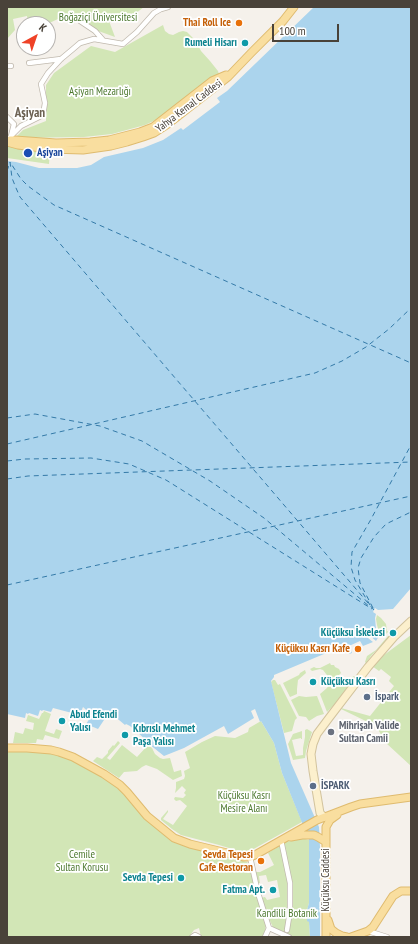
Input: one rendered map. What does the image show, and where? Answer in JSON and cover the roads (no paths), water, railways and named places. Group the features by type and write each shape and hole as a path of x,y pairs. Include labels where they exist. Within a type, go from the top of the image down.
{"main road":[{"name":"Yahya Kemal Caddesi","path":"9,140 18,145 83,150 111,146 143,137 154,132 168,124 228,77 294,7"},
{"path":"7,748 51,750 73,756 120,785 147,816 174,838 190,844 244,857 250,857 283,839 302,832 322,818 351,807 360,804 411,797"},
{"name":"Küçüksu Caddesi","path":"322,818 326,827 326,937"},
{"path":"302,832 318,836 326,842"},
{"path":"351,937 368,931 373,927 393,896 401,891 411,891"},
{"path":"326,916 331,929 336,934 347,937"}],"street":[{"path":"9,140 21,126 43,115 45,103 41,84 48,73 61,59 80,43 94,39 123,44 137,32 154,13 168,7"},
{"path":"80,22 88,26 103,40"},
{"path":"29,63 61,59"},
{"path":"7,117 14,124 9,140"},
{"name":"Küçüksu Caddesi","path":"322,818 313,771 311,754 313,744 329,718 368,667 394,637 411,621"},
{"path":"283,839 290,883 290,911 287,930"},
{"path":"250,857 258,893 269,928 265,937"},
{"path":"269,928 289,937"},
{"path":"368,931 387,937"},
{"path":"192,937 195,935 199,937"}],"water":[{"path":"314,7 411,7 411,588 393,609 378,610 375,608 373,612 376,614 376,629 379,636 376,641 360,627 358,630 373,642 363,646 360,641 349,646 352,653 349,654 343,646 274,675 271,681 291,763 319,827 320,937 310,937 309,922 307,921 307,910 309,903 309,840 282,773 274,743 261,721 260,722 255,709 251,711 254,718 228,734 224,726 184,748 164,756 149,744 150,742 146,738 145,739 130,726 125,725 113,715 108,714 98,729 86,724 92,715 83,707 81,712 77,709 72,713 53,708 51,712 40,710 38,716 26,713 25,718 7,714 7,161 39,168 77,168 91,165 104,157 143,148 163,140 181,128 183,130 220,102 217,98 227,91"}],"place":[{"name":"Thai Roll Ice","path":"239,23"},
{"name":"Rumeli Hisarı","path":"245,43"},
{"name":"Aşiyan","path":"28,153"},
{"name":"Küçüksu İskelesi","path":"393,633"},
{"name":"Küçüksu Kasrı Kafe","path":"358,649"},
{"name":"Küçüksu Kasrı","path":"313,682"},
{"name":"İspark","path":"367,697"},
{"name":"Abud Efendi Yalısı","path":"62,721"},
{"name":"Mihrişah Valide Sultan Camii","path":"331,732"},
{"name":"Kıbrıslı Mehmet Paşa Yalısı","path":"125,735"},
{"name":"İSPARK","path":"313,786"},
{"name":"Sevda Tepesi Cafe Restoran","path":"261,861"},
{"name":"Sevda Tepesi","path":"181,878"},
{"name":"Fatma Apt.","path":"273,890"}],"district":[{"name":"Aşiyan","path":"30,113"}],"park label":[{"name":"Boğaziçi Üniversitesi","path":"98,18"},
{"name":"Aşiyan Mezarlığı","path":"100,92"},
{"name":"Küçüksu Kasrı Mesire Alanı","path":"244,802"},
{"name":"Cemile Sultan Korusu","path":"82,861"},
{"name":"Kandilli Botanik","path":"287,914"}]}
